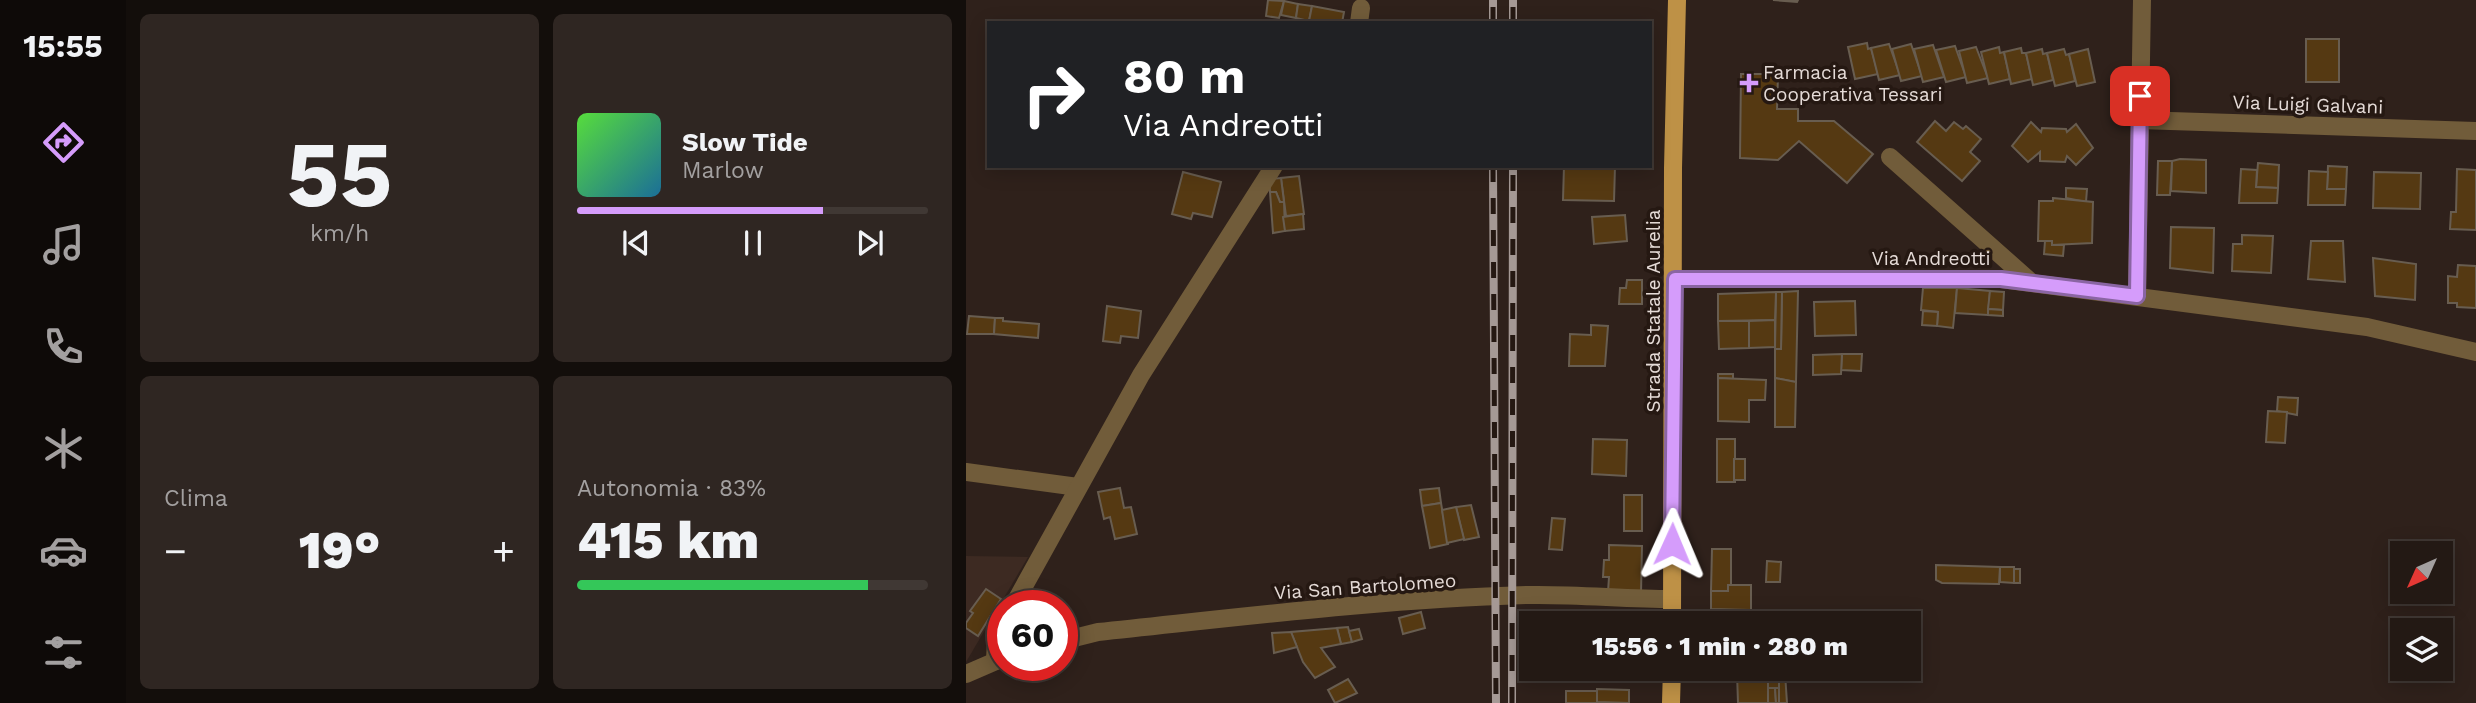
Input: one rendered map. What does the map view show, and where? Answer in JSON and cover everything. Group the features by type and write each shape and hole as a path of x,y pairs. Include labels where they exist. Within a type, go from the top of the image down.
{"main road":[{"name":"Strada Statale Aurelia","path":"1672,611 1677,0"},
{"path":"1671,703 1672,681"}],"street":[{"path":"2137,296 2142,0"},
{"name":"Via Luigi Galvani","path":"2139,120 2476,131"},
{"path":"1890,157 2032,283"},
{"path":"1022,590 1140,375 1273,168"},
{"name":"Via Andreotti","path":"1675,279 2001,279 2367,327 2476,352"},
{"path":"966,472 1078,486"},
{"name":"Via San Bartolomeo","path":"1078,637 1098,632 1381,603 1558,595 1600,599 1672,599"},
{"path":"966,674 987,665"}],"shaded area":[{"path":"966,556 1028,557 1009,590 987,590 987,626 966,662"}],"building":[{"path":"1268,0 1284,1 1279,18 1266,16"},
{"path":"1284,1 1298,4 1296,18 1281,15"},
{"path":"1298,4 1312,6 1309,21 1296,18"},
{"path":"1312,6 1344,12 1342,21 1309,21"},
{"path":"2306,39 2339,39 2339,82 2306,82"},
{"path":"1867,43 1878,74 1855,79 1848,47"},
{"path":"1889,44 1900,75 1879,80 1871,48"},
{"path":"1911,44 1922,76 1901,81 1892,49"},
{"path":"1933,45 1944,77 1923,82 1914,49"},
{"path":"1955,46 1966,77 1946,82 1936,50"},
{"path":"1976,47 1988,78 1967,83 1959,51"},
{"path":"1999,47 2000,53 2004,52 2010,79 1989,84 1981,52"},
{"path":"2021,48 2022,53 2026,53 2032,79 2011,84 2004,52"},
{"path":"2042,49 2043,54 2047,53 2053,80 2033,85 2026,53"},
{"path":"2064,49 2066,55 2069,54 2075,81 2055,86 2047,53"},
{"path":"2088,49 2095,82 2077,86 2069,54"},
{"path":"1741,74 1778,74 1777,109 1798,109 1798,121 1834,121 1873,154 1847,183 1799,141 1778,160 1740,158"},
{"path":"1935,121 1946,131 1954,122 1963,129 1966,126 1981,139 1970,152 1980,161 1962,181 1917,142"},
{"path":"2031,122 2041,132 2042,128 2066,129 2067,132 2076,124 2093,148 2076,165 2067,156 2065,162 2040,161 2040,152 2028,162 2012,146"},
{"path":"2206,160 2206,193 2171,191 2172,161"},
{"path":"2158,161 2172,161 2170,195 2157,195"},
{"path":"2258,163 2279,165 2278,188 2256,187"},
{"path":"2328,166 2347,167 2346,189 2327,189"},
{"path":"1564,168 1615,168 1614,201 1563,200"},
{"path":"2241,169 2257,170 2256,187 2278,188 2277,203 2239,203"},
{"path":"2457,169 2476,170 2476,230 2450,229 2451,212 2456,212"},
{"path":"2309,171 2328,172 2327,189 2346,189 2345,205 2308,205"},
{"path":"1183,172 1221,182 1212,217 1193,213 1191,219 1172,214"},
{"path":"2374,172 2421,173 2420,209 2373,208"},
{"path":"1299,176 1304,214 1286,216 1281,178"},
{"path":"1281,178 1284,202 1280,202 1276,192 1270,192 1269,179"},
{"path":"2066,188 2087,189 2086,202 2066,198"},
{"path":"1270,192 1276,192 1280,202 1284,202 1285,231 1273,233"},
{"path":"2053,198 2093,202 2092,243 2052,245 2052,241 2038,241 2039,201 2053,201"},
{"path":"1303,214 1304,229 1285,231 1283,217"},
{"path":"1625,215 1627,241 1594,244 1592,217"},
{"path":"2171,227 2214,228 2213,273 2170,268"},
{"path":"2242,235 2273,236 2271,273 2232,271 2233,244 2242,244"},
{"path":"2045,241 2052,241 2052,245 2064,245 2063,256 2044,254"},
{"path":"2311,241 2343,241 2345,282 2308,279"},
{"path":"2373,258 2416,264 2415,300 2375,296"},
{"path":"2458,265 2476,266 2476,308 2457,307 2457,303 2448,303 2448,276 2457,277"},
{"path":"1627,280 1642,280 1642,304 1619,304 1620,288 1626,288"},
{"path":"1923,288 1957,288 1953,328 1937,326 1938,312 1921,310"},
{"path":"1957,288 1990,291 1988,315 1955,313"},
{"path":"1798,291 1796,382 1775,378 1775,349 1781,349 1782,292"},
{"path":"1990,291 2004,292 2003,310 1988,309"},
{"path":"1776,292 1782,292 1781,349 1775,349"},
{"path":"1776,292 1775,320 1718,321 1718,294"},
{"path":"1855,301 1856,335 1815,336 1814,302"},
{"path":"1107,306 1141,311 1138,338 1121,336 1120,343 1103,341"},
{"path":"1988,309 2003,310 2003,316 1988,315"},
{"path":"1923,311 1938,312 1937,326 1922,325"},
{"path":"969,316 995,318 994,334 967,334"},
{"path":"995,318 1039,324 1038,338 994,334"},
{"path":"1775,320 1775,347 1749,348 1749,321"},
{"path":"1718,321 1749,321 1749,348 1719,349"},
{"path":"1591,325 1608,326 1605,366 1569,366 1570,334 1591,335"},
{"path":"1842,354 1862,354 1861,371 1841,370"},
{"path":"1842,354 1841,374 1813,375 1813,355"},
{"path":"1718,374 1733,374 1733,379 1718,378"},
{"path":"1718,378 1766,380 1765,400 1749,400 1749,422 1718,421"},
{"path":"1775,378 1796,382 1795,427 1775,427"},
{"path":"2278,397 2298,398 2297,415 2277,411"},
{"path":"2268,411 2287,412 2285,443 2266,442"},
{"path":"1593,439 1627,440 1626,476 1592,474"},
{"path":"1717,439 1735,439 1735,482 1717,482"},
{"path":"1734,459 1745,459 1745,480 1734,480"},
{"path":"1120,488 1124,508 1131,507 1137,534 1115,539 1110,517 1104,519 1098,492"},
{"path":"1439,488 1441,503 1422,506 1420,490"},
{"path":"1624,495 1642,495 1642,531 1624,531"},
{"path":"1441,503 1448,544 1430,548 1422,506"},
{"path":"1471,505 1479,537 1464,540 1456,507"},
{"path":"1456,507 1464,539 1447,543 1442,510"},
{"path":"1552,518 1565,519 1562,550 1549,549"},
{"path":"1609,545 1642,546 1641,593 1608,592 1609,577 1603,577 1604,560 1609,560"},
{"path":"1712,549 1731,549 1731,585 1728,585 1728,591 1711,591"},
{"path":"1767,561 1781,562 1780,582 1766,582"},
{"path":"1936,565 2000,567 1999,584 1942,583 1936,580"},
{"path":"2000,567 2014,567 2014,583 2000,582"},
{"path":"2014,569 2020,569 2020,583 2014,583"},
{"path":"1728,585 1751,585 1751,610 1711,609 1711,591 1728,591"},
{"path":"988,590 987,622 978,636 966,628 966,623 973,613 970,611"},
{"path":"1421,612 1425,628 1403,634 1399,618"},
{"path":"1348,627 1352,642 1341,644 1337,628"},
{"path":"1337,628 1341,644 1321,648 1335,667 1315,678 1303,662 1291,632"},
{"path":"1359,629 1362,639 1352,642 1349,631"},
{"path":"1291,632 1297,647 1274,653 1272,633"},
{"path":"1348,679 1357,693 1335,703 1328,690"},
{"path":"1737,681 1768,681 1768,703 1738,703"},
{"path":"1768,681 1779,681 1779,688 1768,688"},
{"path":"1779,681 1786,681 1787,703 1779,703"},
{"path":"1768,688 1775,688 1776,703 1768,703"},
{"path":"1775,688 1779,688 1779,703 1776,703"},
{"path":"1597,689 1629,690 1629,703 1597,702"},
{"path":"1566,691 1597,691 1597,703 1566,703"}],"railway":[{"path":"1493,0 1493,21"},
{"path":"1513,0 1513,21"},
{"path":"1493,168 1496,703"},
{"path":"1512,703 1513,168"}],"place":[{"name":"Farmacia Cooperativa Tessari","path":"1749,83"}],"route":[{"path":"1672,544 1675,279 2001,279 2137,296 2140,96"}]}
